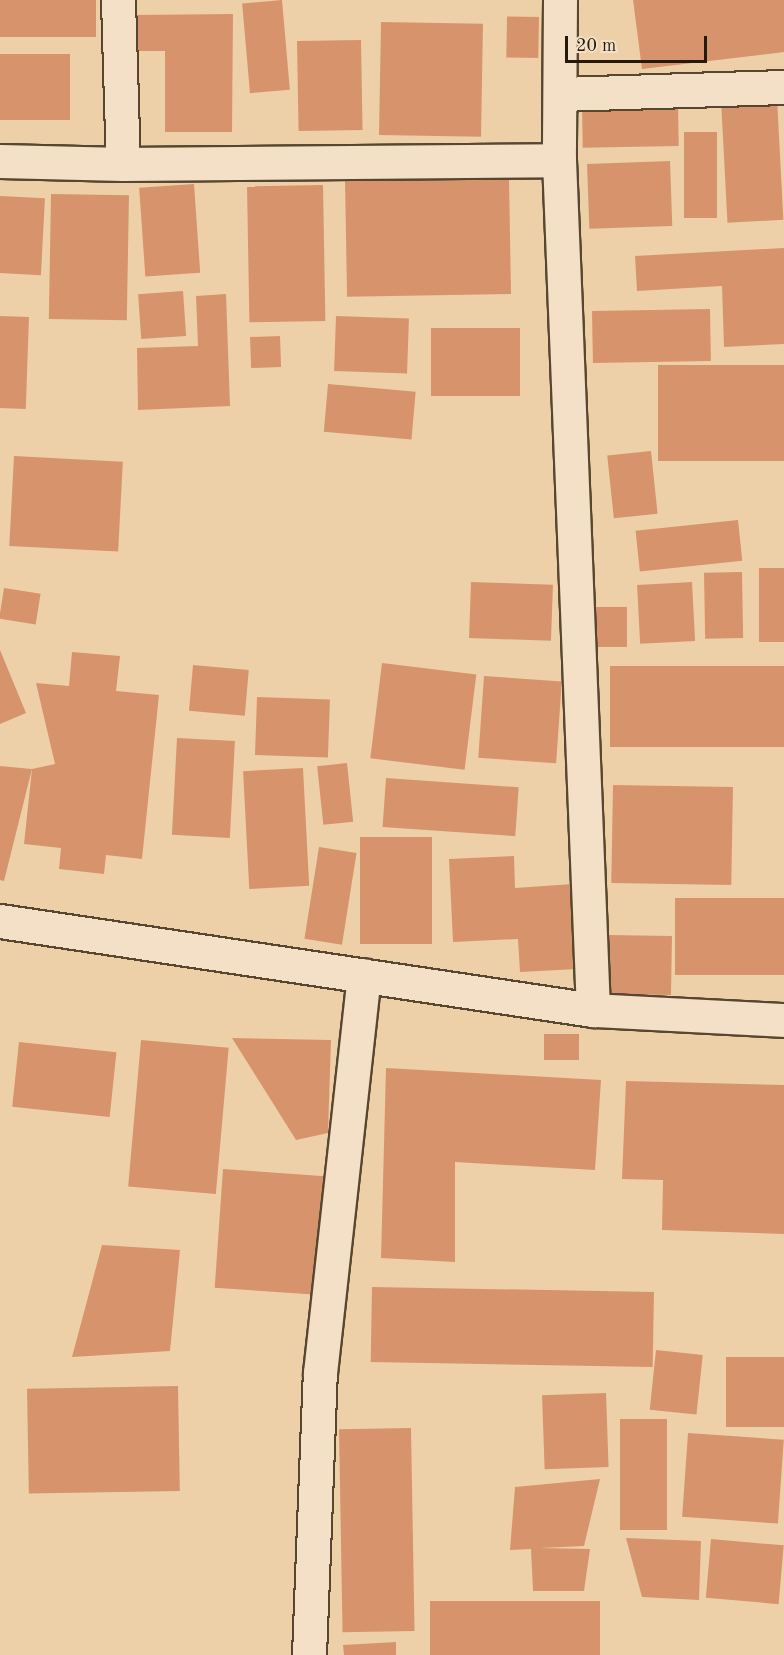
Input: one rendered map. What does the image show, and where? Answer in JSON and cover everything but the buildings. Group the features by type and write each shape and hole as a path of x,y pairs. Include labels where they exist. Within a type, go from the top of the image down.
{"street":[{"path":"118,0 123,164"},
{"path":"560,0 559,160 593,1010"},
{"path":"561,94 784,87"},
{"path":"0,161 123,164 559,160"},
{"path":"0,921 593,1010 784,1020"},
{"path":"309,1655 320,1373 364,975"}]}
